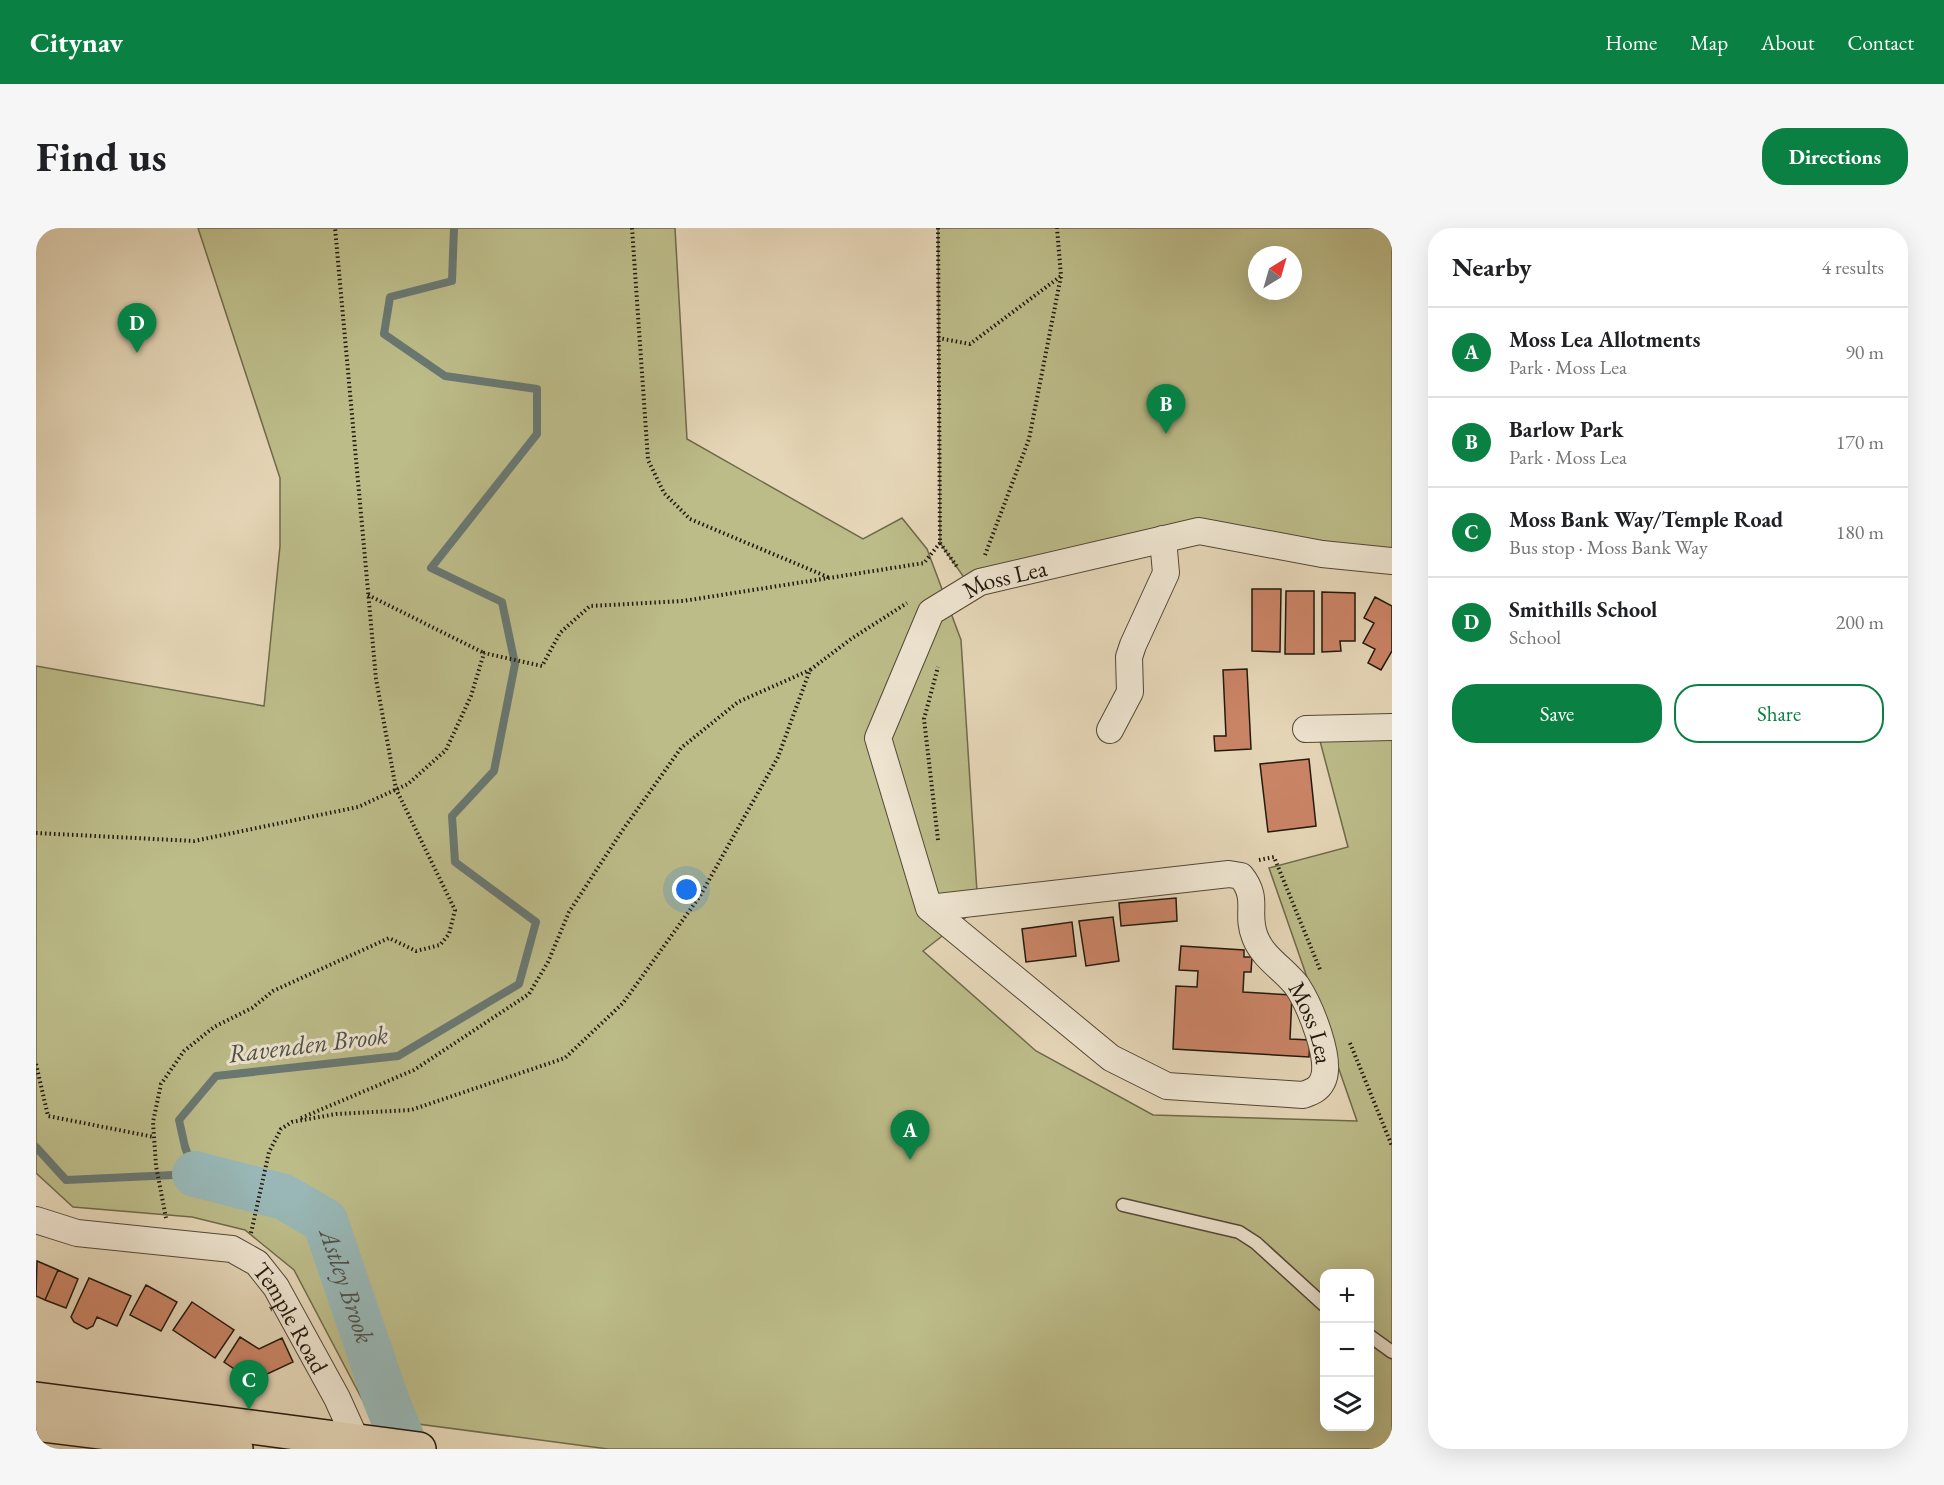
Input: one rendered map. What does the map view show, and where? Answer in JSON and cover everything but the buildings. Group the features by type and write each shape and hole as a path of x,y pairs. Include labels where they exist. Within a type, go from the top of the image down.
{"highway":[{"path":"36,1399 358,1444 419,1449"},
{"path":"36,1424 236,1449"}],"street":[{"name":"Moss Lea","path":"929,908 1229,874 1241,876 1252,895 1251,919 1260,948 1297,986 1315,1020 1325,1070 1323,1082 1315,1091 1303,1095 1167,1086 1112,1058 929,908 878,738 932,612 980,582 1199,531 1322,554 1392,561"},
{"path":"1110,730 1130,692 1129,657 1133,645 1166,573 1163,539"},
{"path":"1306,729 1392,727"},
{"name":"Temple Road","path":"36,1220 77,1233 232,1249 257,1263 276,1287 337,1398 358,1444"}],"lane":[{"path":"1123,1205 1239,1232 1256,1242 1320,1301"},
{"path":"1374,1339 1392,1352"}],"path":[{"path":"171,1243 153,1122 161,1084 184,1051 214,1027 252,1008 273,991 389,938 416,951 440,945 449,933 455,910 396,789 376,679 335,228"},
{"path":"632,228 648,460 664,493 690,519 831,578"},
{"path":"938,228 940,543 965,579 980,582 984,557 1029,440 1061,276 1057,228"},
{"path":"938,338 970,344 1061,276"},
{"path":"368,595 484,653 542,666 560,633 590,606 682,601 924,563 940,543"},
{"path":"246,1257 269,1152 281,1129 292,1122 414,1070 529,994 548,963 570,912 622,831 681,748 738,702 810,670 851,639 914,599"},
{"path":"36,833 194,841 358,807 408,784 446,750 471,696 484,653"},
{"path":"292,1122 336,1114 411,1110 565,1058 623,1003 700,896 778,757 810,670"},
{"path":"36,1064 48,1116 154,1137"}],"green space":[{"path":"198,228 675,228 687,439 863,539 902,518 927,549 961,640 978,908 923,951 1036,1051 1153,1115 1357,1121 1269,868 1348,847 1320,741 1392,737 1392,1449 608,1449 372,1418 294,1270 245,1230 192,1217 73,1207 36,1173 36,666 264,706 280,546 280,478"},
{"path":"938,228 1392,228 1392,550 1199,531 965,579 940,543"}],"waterway":[{"name":"Ravenden Brook","path":"36,1147 66,1180 195,1174 185,1147 179,1120 216,1076 398,1056 519,984 536,922 455,862 452,816 494,771 515,664 502,602 431,568 537,434 537,389 445,376 384,334 390,297 452,281 454,228"},
{"name":"Astley Brook","path":"195,1174 284,1197 325,1221 385,1397 406,1449"}],"place":[{"name":"Smithills School","path":"137,353"},
{"name":"Barlow Park","path":"1166,434"},
{"name":"Moss Lea Allotments","path":"910,1160"},
{"name":"Moss Bank Way/Temple Road","path":"249,1410"}]}
